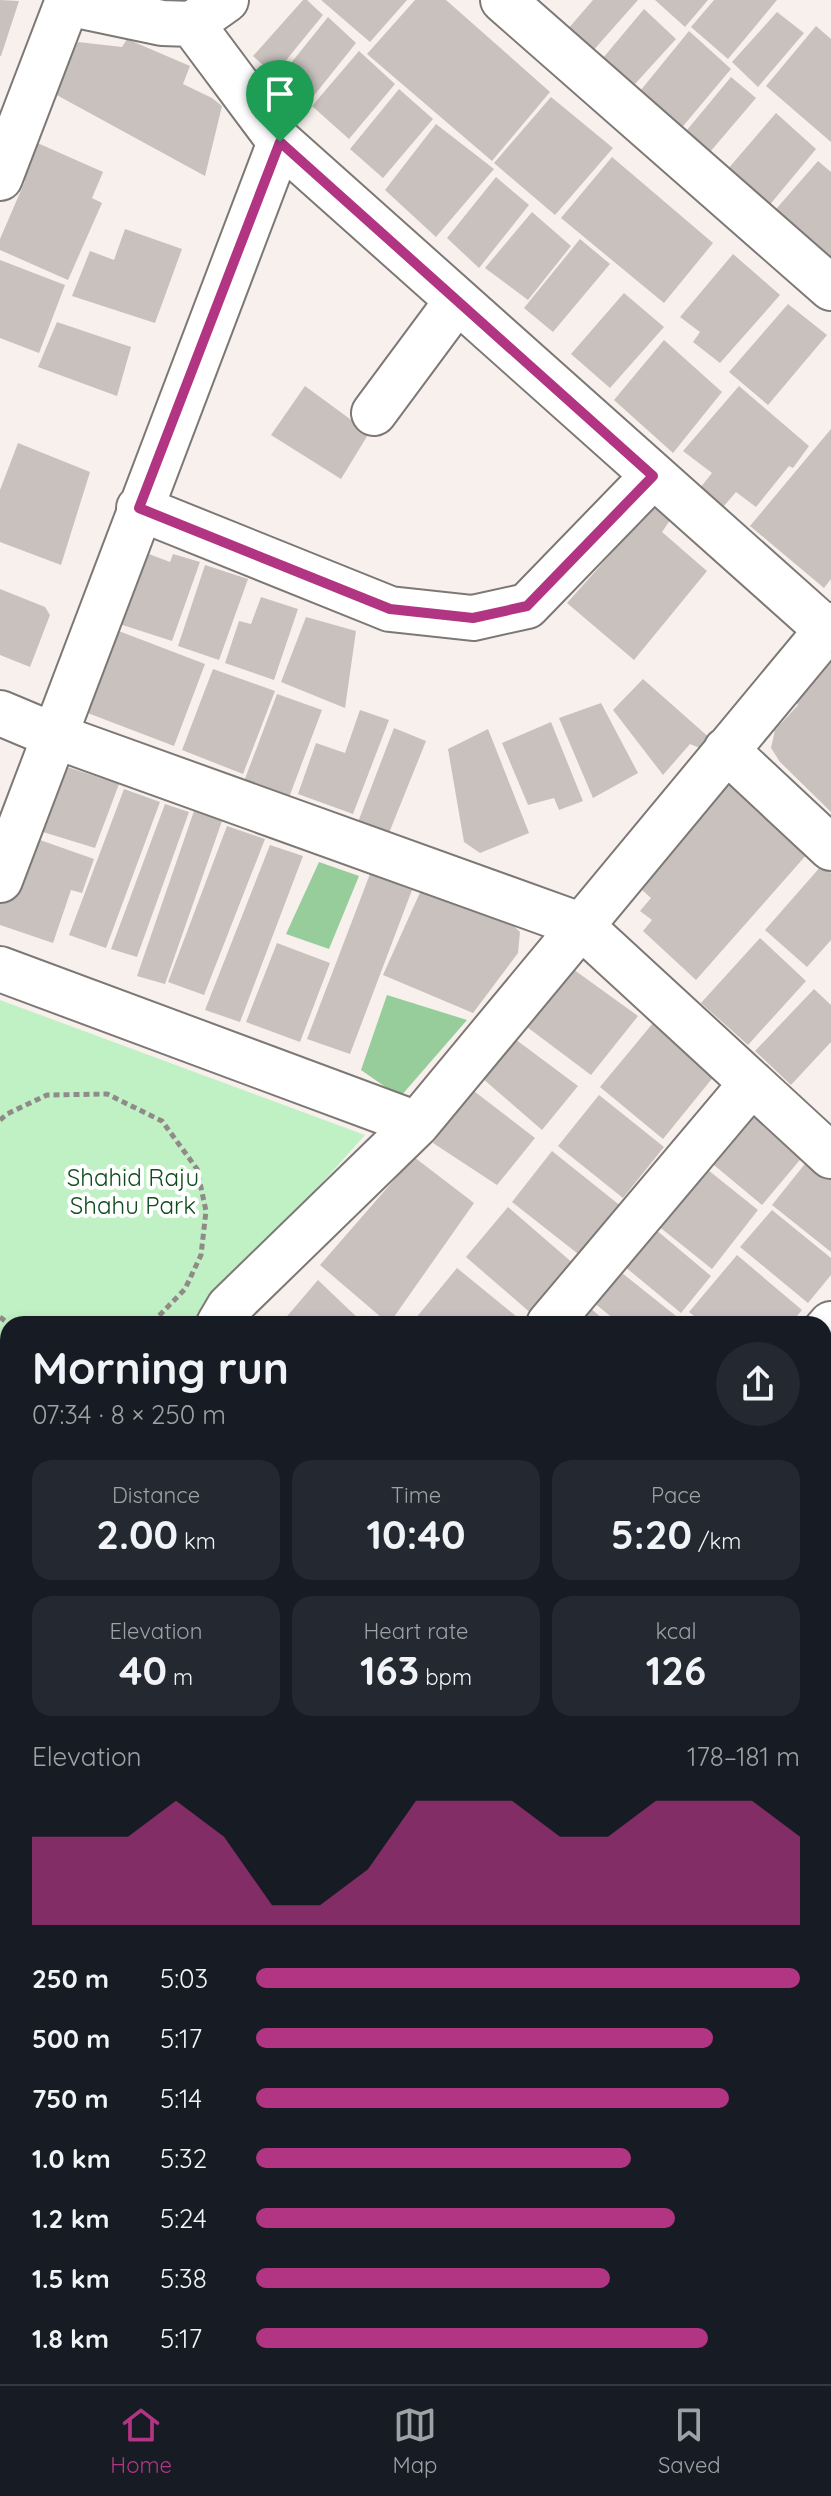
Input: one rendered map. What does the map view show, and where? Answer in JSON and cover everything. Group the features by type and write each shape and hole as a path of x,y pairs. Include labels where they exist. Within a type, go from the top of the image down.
{"street":[{"path":"503,0 831,288"},
{"path":"0,178 64,2 162,23 209,12 280,142 653,476 829,628 417,1124 234,1316"},
{"path":"0,880 280,142"},
{"path":"374,413 457,301"},
{"path":"139,508 390,609 473,618 527,606 653,476"},
{"path":"0,713 55,736 580,925 831,1156"},
{"path":"726,750 831,848"},
{"path":"0,969 417,1124"},
{"path":"556,1316 752,1083"}],"path":[{"path":"0,1120 47,1095 107,1094 162,1121 197,1169 206,1211 201,1255 185,1289 159,1316"}],"green space":[{"path":"319,862 359,876 329,949 286,934"},
{"path":"387,995 467,1020 400,1097 361,1070"},
{"name":"Shahid Raju Shahu Park","path":"0,1000 365,1135 202,1316 0,1316"}],"building":[{"path":"0,0 19,1 1,56 0,56"},
{"path":"303,0 323,15 274,75 253,56"},
{"path":"321,0 407,0 370,42"},
{"path":"415,0 446,0 550,92 492,161 367,54"},
{"path":"593,0 638,0 591,53 567,30"},
{"path":"655,0 708,0 685,27"},
{"path":"714,0 777,0 728,59 691,27"},
{"path":"644,9 676,39 635,84 603,58"},
{"path":"777,12 804,33 758,87 732,62"},
{"path":"328,17 356,43 300,113 271,88"},
{"path":"816,26 831,39 831,142 766,86"},
{"path":"689,31 731,69 679,131 636,96"},
{"path":"127,39 190,66 183,84 222,106 205,176 53,93 78,42 122,47"},
{"path":"359,51 395,84 349,139 312,106"},
{"path":"731,77 756,98 710,152 687,130"},
{"path":"399,89 433,119 383,178 350,149"},
{"path":"551,97 613,148 555,215 494,163"},
{"path":"776,113 816,149 763,213 721,177"},
{"path":"436,124 494,169 436,237 385,190"},
{"path":"24,137 103,172 92,198 102,203 68,280 0,250 0,239 25,181 8,174"},
{"path":"612,157 713,243 664,303 561,218"},
{"path":"818,161 831,172 831,269 770,216"},
{"path":"496,177 529,205 479,268 447,238"},
{"path":"532,212 571,246 528,300 485,268"},
{"path":"125,229 182,249 155,323 72,296 90,251 114,260"},
{"path":"580,239 610,264 553,332 524,308"},
{"path":"733,254 780,295 720,363 693,342 700,332 680,317"},
{"path":"0,260 65,285 39,353 0,338"},
{"path":"624,293 664,327 610,388 571,354"},
{"path":"788,304 827,335 768,405 729,372"},
{"path":"57,322 131,347 117,396 38,367"},
{"path":"664,340 722,392 673,453 614,400"},
{"path":"305,386 369,433 341,479 271,435"},
{"path":"739,386 809,446 756,507 736,492 724,506 700,488 712,473 683,451"},
{"path":"831,429 831,579 824,588 750,526"},
{"path":"18,443 90,472 61,565 0,542 0,490"},
{"path":"659,500 675,513 662,532 707,571 634,660 567,603"},
{"path":"133,548 170,562 173,554 200,562 172,641 107,620"},
{"path":"205,565 248,579 219,660 178,646"},
{"path":"0,589 45,607 50,615 30,667 0,655"},
{"path":"261,597 298,609 274,680 225,663 239,621 251,624"},
{"path":"306,617 356,631 345,708 281,682"},
{"path":"103,625 205,664 174,746 72,707"},
{"path":"831,650 831,812 780,762 771,748 775,730 798,705 790,692"},
{"path":"213,669 275,691 243,774 182,750"},
{"path":"643,679 712,740 702,749 690,744 663,775 613,710"},
{"path":"277,694 322,710 288,800 243,784"},
{"path":"601,703 638,773 593,798 559,718"},
{"path":"360,710 389,720 353,814 298,794 316,743 345,753"},
{"path":"551,722 583,801 559,810 554,798 528,805 502,743"},
{"path":"394,728 426,741 389,833 358,822"},
{"path":"488,729 529,833 480,853 464,842 448,749"},
{"path":"55,763 119,784 95,848 30,828"},
{"path":"725,775 808,853 696,980 643,931 652,920 640,911 651,898 642,890 673,852 664,843"},
{"path":"124,789 160,802 106,948 69,935"},
{"path":"165,804 189,812 137,957 111,949"},
{"path":"194,811 222,821 165,984 137,976"},
{"path":"227,826 265,839 204,995 168,982"},
{"path":"23,834 94,859 82,893 71,890 53,943 0,925 0,893"},
{"path":"270,845 303,856 240,1022 205,1010"},
{"path":"822,865 831,873 831,940 807,967 765,930"},
{"path":"370,874 412,890 350,1054 307,1039"},
{"path":"422,888 514,926 520,932 518,953 473,1013 383,975"},
{"path":"760,938 806,981 748,1045 701,1003"},
{"path":"277,943 330,963 300,1042 246,1022"},
{"path":"566,964 638,1016 591,1075 527,1027"},
{"path":"814,989 831,1005 831,1042 791,1085 755,1051"},
{"path":"653,1023 715,1075 663,1139 600,1087"},
{"path":"515,1039 578,1086 542,1130 482,1078"},
{"path":"470,1088 535,1138 497,1185 433,1143"},
{"path":"599,1095 664,1147 623,1198 558,1146"},
{"path":"743,1104 804,1155 762,1205 702,1155"},
{"path":"552,1151 622,1207 582,1257 512,1202"},
{"path":"414,1157 474,1203 395,1316 380,1316 320,1265"},
{"path":"808,1160 831,1178 831,1252 772,1205"},
{"path":"698,1162 758,1210 712,1269 652,1221"},
{"path":"508,1207 575,1265 533,1315 466,1257"},
{"path":"772,1210 831,1258 831,1275 808,1303 740,1247"},
{"path":"649,1224 711,1276 681,1313 618,1261"},
{"path":"737,1255 802,1310 797,1316 694,1316 689,1312"},
{"path":"612,1265 676,1316 610,1316 587,1297"},
{"path":"457,1268 516,1316 418,1316"},
{"path":"318,1280 356,1316 287,1316"},
{"path":"583,1302 600,1316 572,1316"}],"route":[{"path":"280,142 653,476 527,606 473,618 390,609 139,508 280,142"}]}
